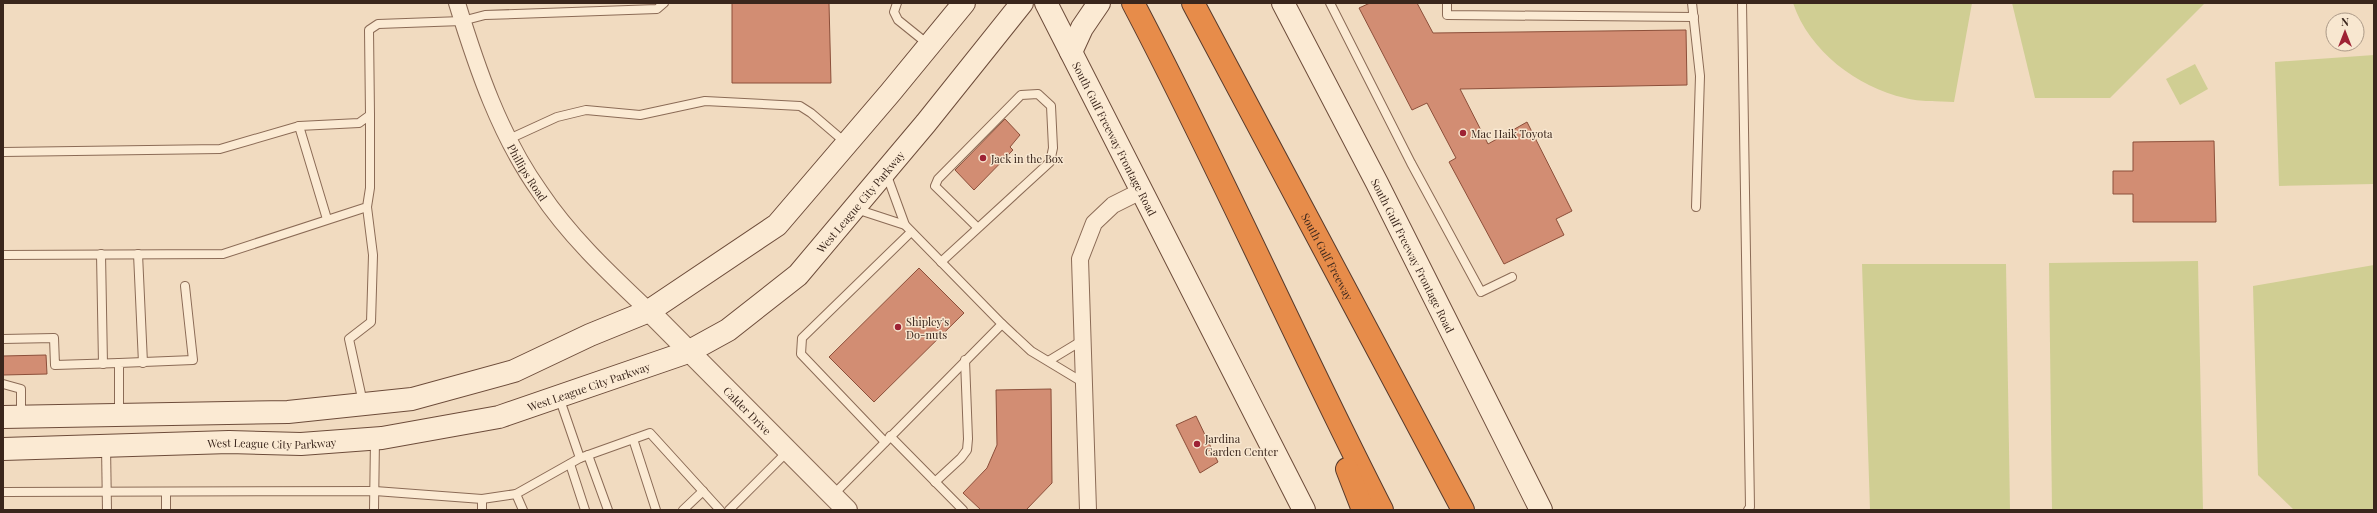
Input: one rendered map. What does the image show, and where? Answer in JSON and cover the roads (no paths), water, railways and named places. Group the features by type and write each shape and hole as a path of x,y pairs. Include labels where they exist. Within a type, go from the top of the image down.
{"highway":[{"path":"1133,3 1187,106 1382,510"},
{"name":"South Gulf Freeway","path":"1193,3 1463,510"},
{"path":"1305,353 1363,510"}],"main road":[{"path":"12,417 288,412 412,399 514,371 590,335 648,311 777,225 847,144 964,3"},
{"name":"West League City Parkway","path":"3,449 229,442 301,444 375,438 499,417 688,352 728,330 798,275 886,171 1022,3"},
{"name":"South Gulf Freeway Frontage Road","path":"1046,3 1304,510"},
{"path":"1071,52 1082,28 1100,3"},
{"name":"South Gulf Freeway Frontage Road","path":"1284,3 1377,183 1541,510"}],"street":[{"name":"Phillips Road","path":"457,3 474,60 509,139 539,192 590,255 648,311"},
{"path":"1088,510 1080,259 1094,224 1113,205 1141,191"},
{"name":"Calder Drive","path":"648,311 847,510"}],"lane":[{"path":"363,404 349,339 372,322 373,255 367,207 370,188 369,30 378,24 462,21 484,15 657,9 664,3"},
{"path":"897,3 894,12 898,20 929,46"},
{"path":"1330,3 1411,164 1481,292 1512,277"},
{"path":"1447,3 1447,15 1694,17"},
{"path":"1692,3 1700,76 1696,207"},
{"path":"1742,3 1750,507 1748,510"},
{"path":"941,262 1050,162 1053,148 1051,106 1038,94 1021,95 938,179 935,186 978,228"},
{"path":"509,139 557,117 586,110 640,115 705,101 800,106 811,113 847,144"},
{"path":"3,152 220,149 299,126 359,123 370,115"},
{"path":"299,126 327,219"},
{"path":"886,171 904,225"},
{"path":"3,255 223,254 367,207"},
{"path":"854,208 904,225 1002,324 1031,351 1050,360 1084,383"},
{"path":"911,232 802,338 800,345 801,354 887,439 935,482 963,510"},
{"path":"101,254 103,364"},
{"path":"138,254 142,363"},
{"path":"3,339 54,338 55,365 193,360 185,286"},
{"path":"832,495 1002,324"},
{"path":"1050,360 1083,340"},
{"path":"935,482 967,450 968,439 965,360"},
{"path":"119,363 119,416"},
{"path":"3,384 21,389 12,417"},
{"path":"559,396 608,510"},
{"path":"3,492 107,493 375,491 482,499 516,494 584,457 650,433 720,510"},
{"path":"374,510 375,438"},
{"path":"633,439 656,510"},
{"path":"106,445 107,510"},
{"path":"729,510 788,451"},
{"path":"570,464 585,510"},
{"path":"684,510 703,491"},
{"path":"166,492 166,510"},
{"path":"516,494 523,510"},
{"path":"482,499 482,510"}],"place":[{"name":"Mac Haik Toyota","path":"1463,133"},
{"name":"Jack in the Box","path":"983,158"},
{"name":"Shipley's Do-nuts","path":"898,327"},
{"name":"Jardina Garden Center","path":"1197,444"}]}
